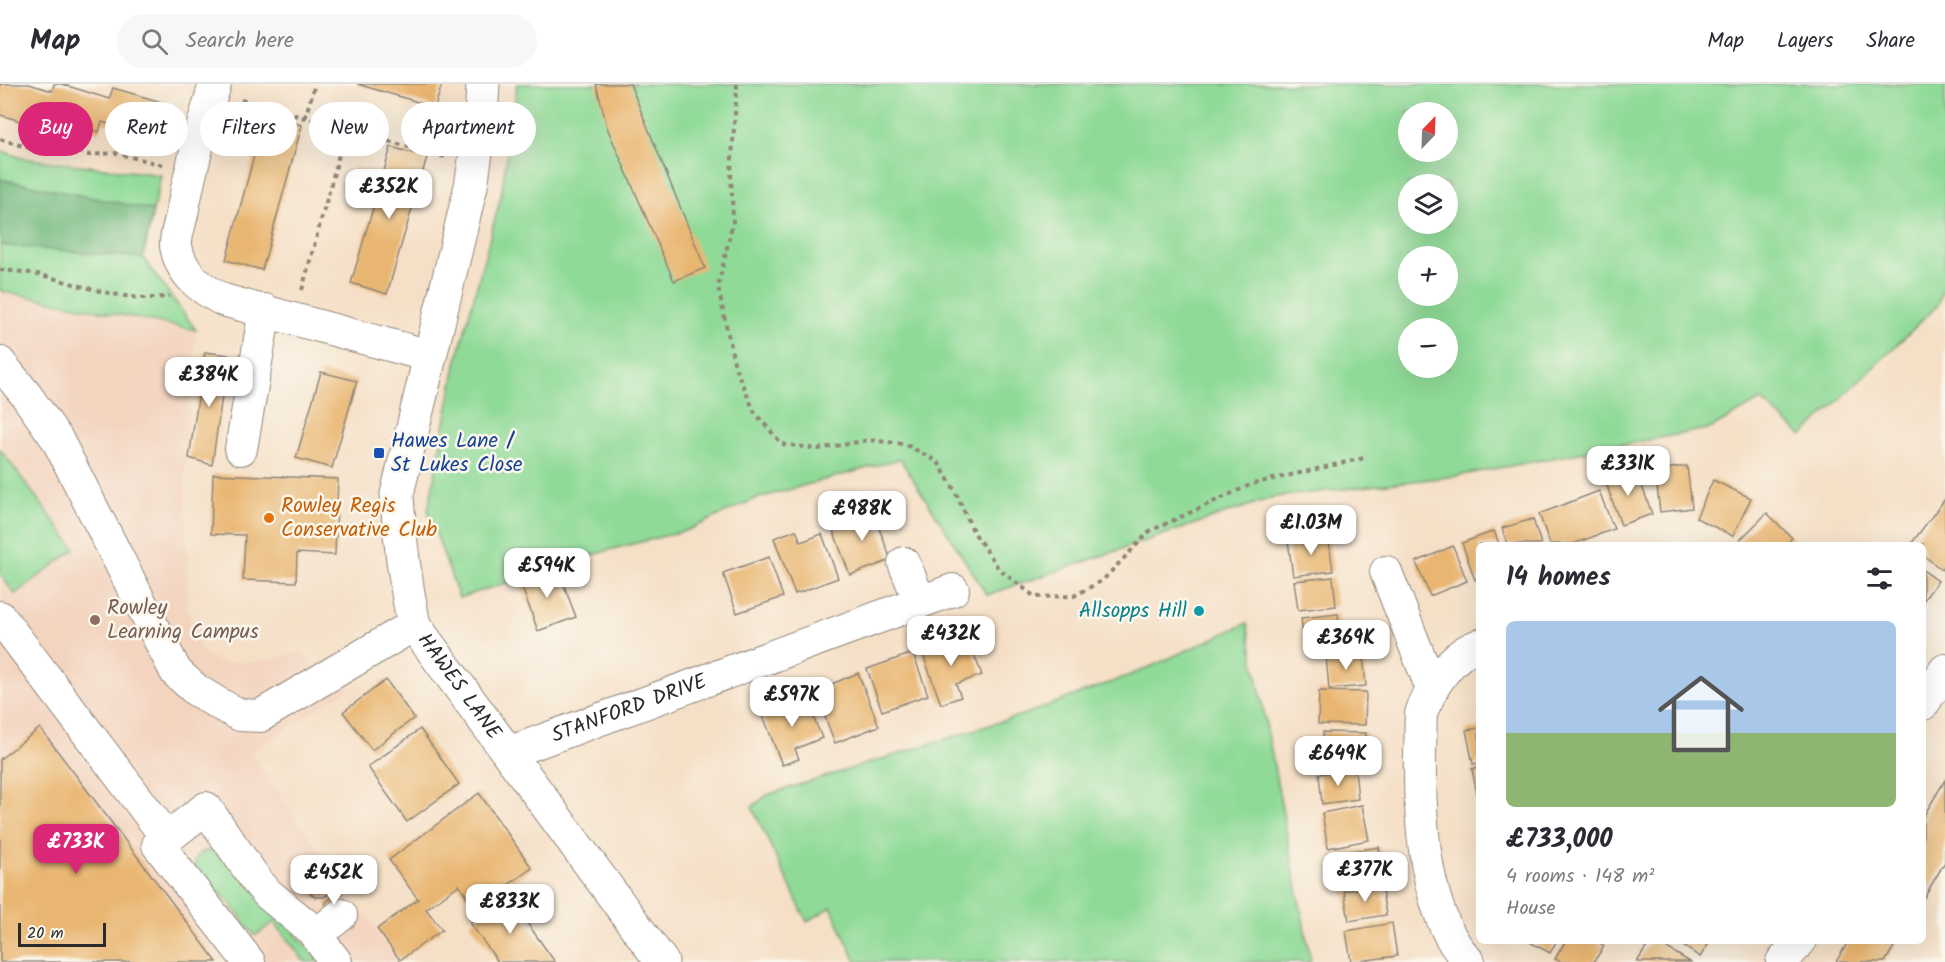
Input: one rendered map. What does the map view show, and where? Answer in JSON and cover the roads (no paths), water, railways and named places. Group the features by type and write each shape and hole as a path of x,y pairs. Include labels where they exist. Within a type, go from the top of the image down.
{"main road":[{"name":"HAWES LANE","path":"483,84 481,120 474,166 457,248 397,494 399,538 414,625 662,962"}],"street":[{"path":"214,88 189,172 176,244 181,262 192,280 201,289 223,300 430,356"},
{"path":"241,449 280,314"},
{"path":"0,363 57,439 176,672 196,690 240,715 260,716 414,625"},
{"path":"904,563 920,602"},
{"path":"1386,572 1432,689"},
{"name":"STANFORD DRIVE","path":"508,753 953,590"},
{"path":"0,617 167,838"},
{"path":"1469,962 1460,953 1442,922 1430,879 1419,790 1422,713 1432,689 1448,664 1476,646"},
{"path":"1926,699 1945,670"},
{"path":"249,962 158,845 206,808 256,880 268,894 298,917 316,935 336,962"},
{"path":"316,935 341,915"},
{"path":"1763,962 1769,944"},
{"path":"1782,962 1798,944"}],"place":[{"name":"Hawes Lane / St Lukes Close","path":"379,453"},
{"name":"Rowley Regis Conservative Club","path":"269,518"},
{"name":"Allsopps Hill","path":"1199,611"},
{"name":"Rowley Learning Campus","path":"95,620"}]}
